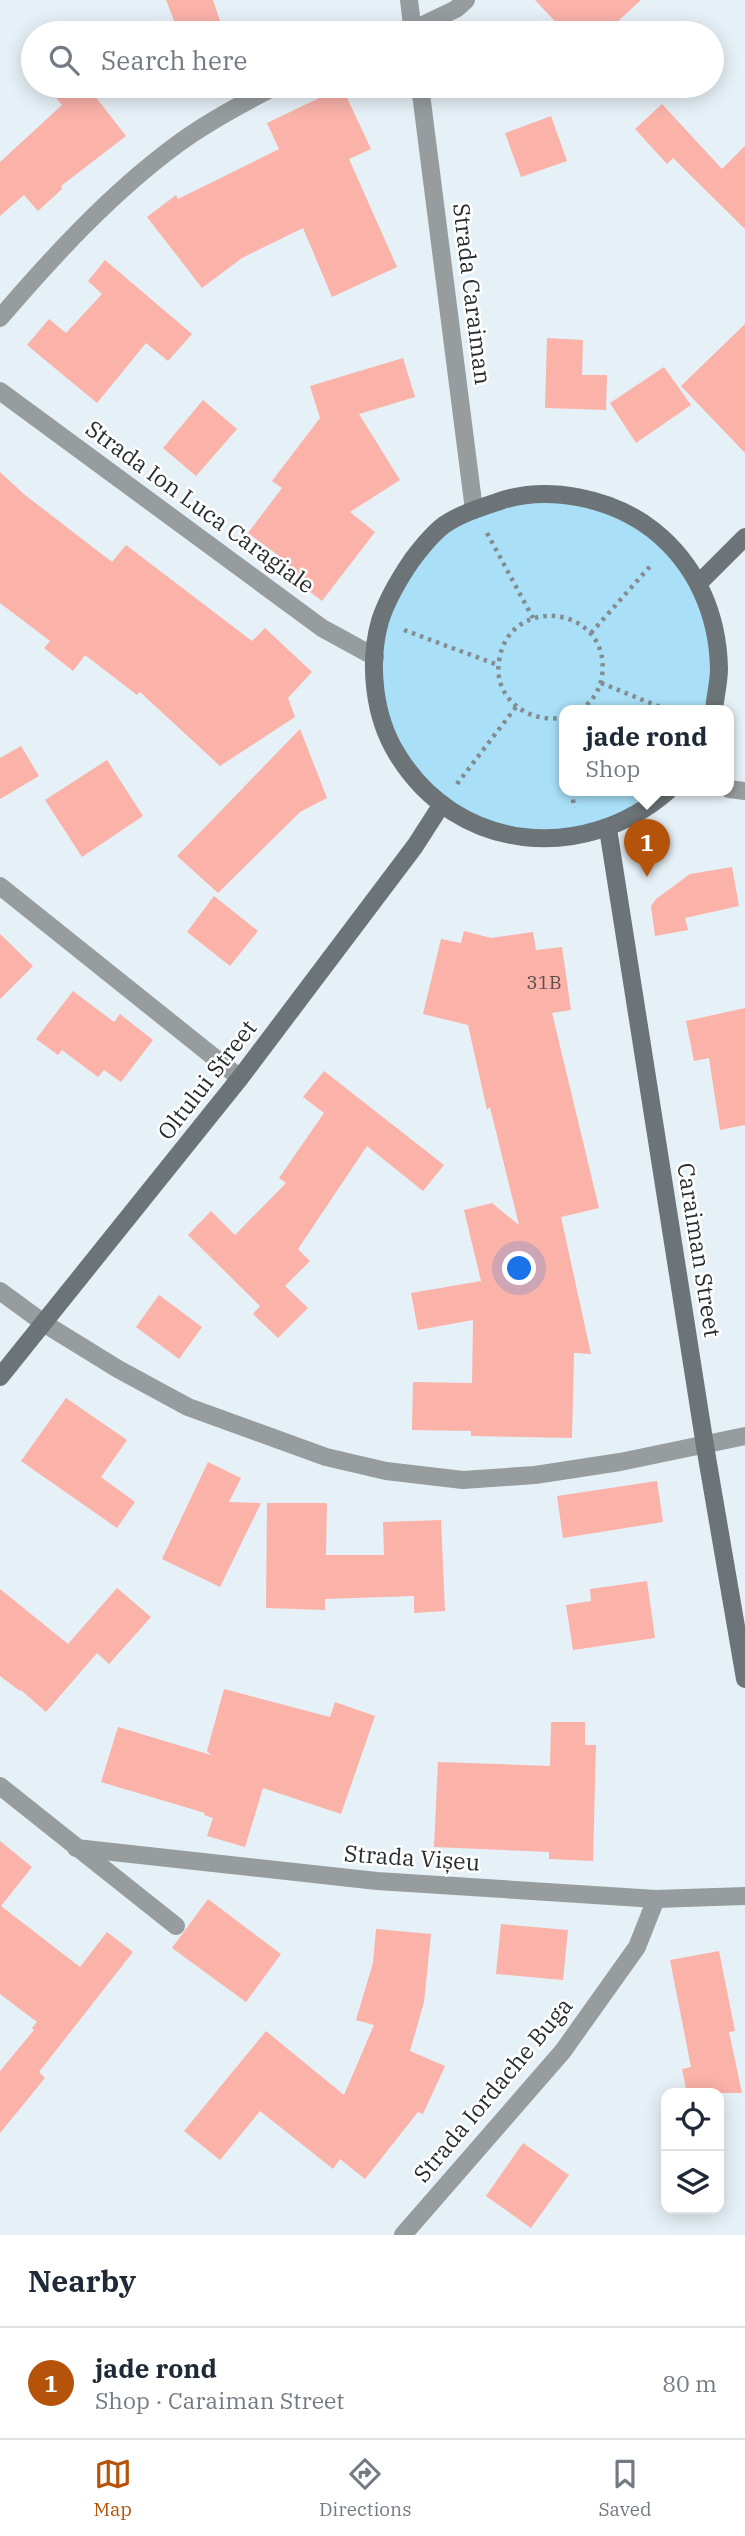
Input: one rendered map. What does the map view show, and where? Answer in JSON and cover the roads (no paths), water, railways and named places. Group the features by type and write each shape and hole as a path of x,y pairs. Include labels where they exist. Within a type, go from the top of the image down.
{"main road":[{"path":"662,796 647,809 608,829 575,837 517,837 477,825 442,804 416,780 397,754 382,721 375,689 375,657 380,622 396,583 422,547 444,526 474,510 505,499 549,494 597,501 641,521 670,544 699,583 713,622 719,669 715,705"},
{"path":"699,583 745,537"},
{"name":"Oltului Street","path":"0,1377 240,1078 415,846 442,804"},
{"name":"Caraiman Street","path":"608,829 705,1446 745,1679"}],"street":[{"path":"409,0 410,21"},
{"path":"433,21 456,9 466,0"},
{"path":"0,318 47,263 129,183 180,142 253,98"},
{"name":"Strada Caraiman","path":"422,98 474,510"},
{"name":"Strada Ion Luca Caragiale","path":"0,391 322,628 375,657"},
{"path":"0,886 240,1078"},
{"path":"0,1291 45,1324 118,1369 188,1407 326,1457 386,1471 463,1480 535,1475 620,1462 745,1436"},
{"path":"0,1786 176,1926"},
{"name":"Strada Vișeu","path":"76,1848 377,1881 656,1899 745,1896"},
{"name":"Strada Iordache Buga","path":"403,2235 563,2051 637,1947 656,1899"}],"place":[{"name":"jade rond","path":"647,877"}]}
